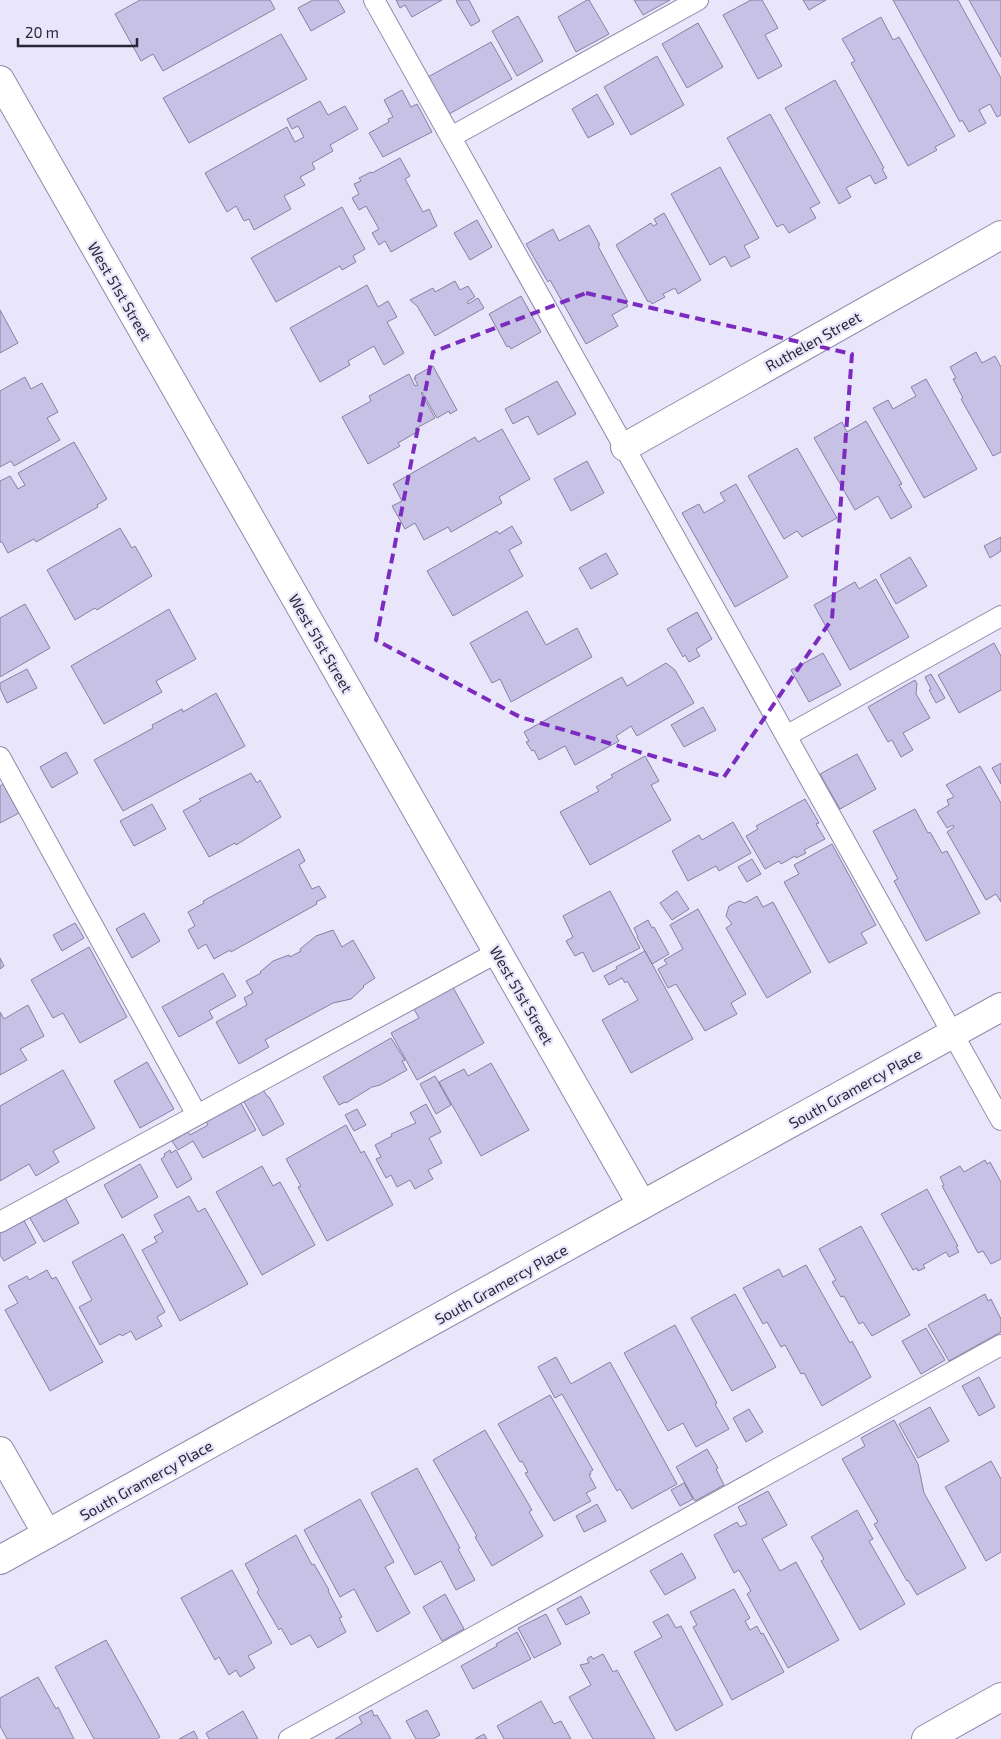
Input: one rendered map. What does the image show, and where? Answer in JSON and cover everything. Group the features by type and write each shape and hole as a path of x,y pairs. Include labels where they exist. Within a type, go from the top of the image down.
{"street":[{"name":"West 51st Street","path":"0,80 642,1206"},
{"name":"Ruthelen Street","path":"625,447 1001,235"},
{"name":"South Gramercy Place","path":"0,1560 1001,1007"},
{"path":"0,1451 47,1534"},
{"path":"926,1739 1001,1697"}],"lane":[{"path":"374,0 1001,1120"},
{"path":"451,137 698,0"},
{"path":"786,736 1001,616"},
{"path":"0,757 197,1115"},
{"path":"0,1222 498,952"},
{"path":"289,1739 1001,1345"}],"highlighted area":[{"path":"586,293 852,354 832,619 724,777 520,717 376,640 433,352"}],"building":[{"path":"140,0 270,0 275,9 163,71 153,54 141,61 115,14"},
{"path":"313,0 338,0 345,12 311,31 298,8"},
{"path":"396,0 442,0 412,17 405,5 400,8"},
{"path":"469,0 480,21 471,26 456,1"},
{"path":"589,0 609,34 576,52 558,17"},
{"path":"634,0 670,0 643,15"},
{"path":"751,0 762,0 778,28 765,35 782,66 758,79 723,15"},
{"path":"803,0 826,0 809,10"},
{"path":"893,0 958,0 1001,78 1001,115 997,117 990,104 979,110 986,123 969,132 962,120 960,122"},
{"path":"969,0 1001,0 1001,57"},
{"path":"518,16 543,61 517,76 492,31"},
{"path":"881,17 893,40 899,37 955,136 935,147 937,150 908,166 851,63 855,61 842,39"},
{"path":"698,23 723,67 687,88 662,44"},
{"path":"281,34 307,79 189,143 163,98"},
{"path":"491,42 512,79 449,114 428,77"},
{"path":"657,56 684,105 631,135 604,87"},
{"path":"835,80 884,168 882,169 887,178 875,184 870,175 846,188 851,197 839,204 785,108"},
{"path":"402,90 411,107 417,104 432,132 383,157 369,133 389,122 388,119 393,117 384,100"},
{"path":"597,94 614,124 588,138 572,109"},
{"path":"320,101 328,115 345,106 358,129 330,145 333,151 312,163 315,169 300,177 305,185 284,196 291,209 254,230 249,219 244,221 236,206 227,212 205,173 287,127 295,142 304,137 298,126 292,129 287,119"},
{"path":"770,114 820,203 810,208 816,218 789,233 783,224 777,227 727,138"},
{"path":"400,158 410,176 405,179 423,212 429,209 437,226 391,252 385,241 379,245 372,233 379,229 366,206 359,210 352,198 359,194 354,184 361,181 359,178"},
{"path":"720,167 759,238 744,246 750,257 731,267 725,256 710,265 671,194"},
{"path":"342,207 365,249 353,256 356,262 342,270 340,266 276,302 251,258"},
{"path":"664,213 701,280 678,294 675,288 663,294 665,297 652,304 650,301 648,302 616,245 651,223 653,226 657,224 654,219"},
{"path":"477,220 492,247 470,260 454,233"},
{"path":"589,225 628,302 626,303 628,306 612,315 618,326 586,344 550,280 548,282 526,244 553,229 559,241"},
{"path":"455,281 460,290 468,286 475,297 467,302 468,304 478,298 484,308 435,336 417,306 410,300 433,288 435,292"},
{"path":"367,285 378,307 388,301 397,317 387,322 404,353 384,365 374,346 348,361 350,365 320,382 290,328"},
{"path":"521,296 541,332 511,349 509,346 507,347 489,314"},
{"path":"0,310 18,343 0,353"},
{"path":"976,352 982,363 995,356 1001,367 1001,452 993,456 961,399 963,398 953,379 956,378 950,367"},
{"path":"433,366 457,410 450,414 449,411 437,418 422,392 435,418 415,429 417,432 398,443 400,446 368,464 342,417 371,401 369,396 409,374 415,386 418,385 414,378 416,378 415,376"},
{"path":"25,377 31,389 42,383 58,412 47,418 60,440 14,466 11,461 0,467 0,391"},
{"path":"926,379 977,469 924,498 873,408 888,400 893,409 916,396 911,387"},
{"path":"557,381 576,414 538,435 528,416 513,424 505,409"},
{"path":"866,421 902,484 899,485 912,507 891,519 878,496 855,510 814,438 842,422 847,432"},
{"path":"502,429 530,479 499,497 502,503 451,532 448,527 424,540 415,523 405,529 392,506 402,501 393,484 475,437 478,442"},
{"path":"74,442 107,499 97,505 98,507 36,542 34,539 8,553 2,542 0,542 0,481 10,476 18,489 25,485 18,473"},
{"path":"797,448 837,518 802,537 797,531 784,539 748,476"},
{"path":"587,461 604,493 571,511 554,479"},
{"path":"736,484 788,577 735,607 682,513 699,504 704,513 725,501 720,493"},
{"path":"512,526 522,543 509,550 523,576 453,616 427,571 497,531 499,534"},
{"path":"120,528 132,548 135,546 152,576 97,610 95,608 75,620 47,570"},
{"path":"1001,537 1001,551 990,558 984,546"},
{"path":"606,553 618,574 591,589 579,568"},
{"path":"910,557 927,586 896,604 880,575"},
{"path":"876,579 909,637 850,670 814,605 855,582 859,589"},
{"path":"25,604 50,648 0,677 0,618"},
{"path":"169,609 196,659 156,681 162,692 104,724 71,666"},
{"path":"527,611 546,645 577,628 592,657 511,702 500,679 492,683 470,643"},
{"path":"697,612 712,639 696,649 700,656 689,662 685,655 683,657 667,629"},
{"path":"994,643 1001,656 1001,690 959,713 938,675"},
{"path":"823,653 841,685 809,702 791,670"},
{"path":"666,663 675,670 694,703 637,736 631,726 616,736 619,741 575,765 565,746 539,760 534,750 532,751 526,742 529,741 524,732 622,677 627,686"},
{"path":"27,669 37,688 7,703 0,688 0,683"},
{"path":"931,674 945,698 936,703 925,677"},
{"path":"915,680 917,684 916,694 930,718 903,733 913,750 901,757 892,740 888,742 868,707"},
{"path":"216,693 245,746 123,811 94,760 153,728 152,725 182,709 183,712"},
{"path":"703,707 716,730 684,747 671,725"},
{"path":"66,752 78,773 52,788 40,767"},
{"path":"857,754 876,789 840,809 820,774"},
{"path":"645,756 659,781 651,785 671,820 590,865 560,812 599,791 596,787 613,777 611,775"},
{"path":"1001,763 1001,784 992,768"},
{"path":"980,766 1001,803 1001,902 996,894 986,900 947,832 954,827 953,825 947,828 937,812 949,805 947,800 954,797 946,785"},
{"path":"251,773 257,783 260,780 281,817 236,845 235,843 209,857 183,811 201,801 199,799"},
{"path":"3,784 19,813 0,823 0,786"},
{"path":"805,799 819,823 816,824 825,839 804,850 806,853 796,858 795,856 781,864 779,861 765,869 746,836 758,829 756,826"},
{"path":"152,804 166,829 134,846 120,821"},
{"path":"915,809 942,853 947,851 980,913 926,941 894,881 898,879 873,831"},
{"path":"733,822 751,853 719,871 716,866 688,881 672,851 699,835 702,840"},
{"path":"832,844 876,925 861,933 867,943 829,963 784,882 799,874 794,865"},
{"path":"299,849 305,861 299,865 312,889 319,886 326,897 316,902 317,904 231,952 230,950 214,959 206,944 198,949 188,930 195,926 188,912 204,903 203,901"},
{"path":"752,859 761,874 747,882 738,867"},
{"path":"610,891 640,948 593,972 583,952 575,956 566,941 573,937 563,916"},
{"path":"677,891 689,909 672,920 660,903"},
{"path":"757,896 763,907 773,902 811,972 767,998 726,928 732,924 726,916 729,906 739,901 745,903"},
{"path":"698,909 746,994 731,1003 737,1014 705,1031 676,984 668,988 658,969 667,964 664,960 683,949 670,925"},
{"path":"144,913 160,941 132,958 116,929"},
{"path":"648,920 669,954 652,964 634,928"},
{"path":"75,923 84,938 62,951 53,935"},
{"path":"333,930 342,947 353,940 375,978 363,986 351,999 333,1003 265,1040 269,1047 239,1064 216,1022 247,1005 244,998 253,993 246,981 261,973 273,961 289,955 290,957 301,951 300,949 316,936"},
{"path":"89,947 127,1017 80,1043 63,1013 53,1018 31,980"},
{"path":"645,951 693,1039 631,1073 602,1020 638,1000 627,981 625,983 622,978 609,985 604,976"},
{"path":"0,958 4,966 0,969"},
{"path":"223,973 236,996 209,1011 213,1018 179,1037 162,1007"},
{"path":"450,982 484,1043 417,1080 391,1033 419,1018 411,1004"},
{"path":"28,1005 44,1036 20,1049 27,1060 0,1075 0,1012 4,1019"},
{"path":"391,1038 405,1060 402,1061 407,1070 339,1105 323,1077"},
{"path":"147,1062 174,1109 140,1128 114,1081"},
{"path":"491,1063 529,1130 481,1156 439,1082 464,1069 468,1076"},
{"path":"63,1070 95,1128 53,1151 59,1162 36,1176 29,1164 0,1181 0,1106"},
{"path":"435,1076 451,1105 436,1114 420,1084"},
{"path":"261,1087 269,1097 284,1124 263,1136 242,1098"},
{"path":"238,1098 256,1130 203,1158 193,1141 178,1150 172,1141 188,1132 190,1135 208,1125 203,1117"},
{"path":"426,1104 441,1132 429,1138 442,1163 428,1170 433,1179 415,1189 410,1180 397,1187 391,1175 386,1178 376,1159 381,1157 375,1145 392,1136 391,1134 416,1123 410,1113"},
{"path":"357,1109 366,1125 354,1131 345,1115"},
{"path":"346,1125 361,1153 364,1151 393,1205 327,1241 298,1187 301,1186 286,1159"},
{"path":"170,1150 171,1153 176,1150 192,1179 177,1188 161,1159"},
{"path":"985,1160 987,1164 990,1162 1001,1182 1001,1259 991,1264 983,1251 978,1253 942,1186 944,1185 940,1177 960,1166 964,1172"},
{"path":"140,1164 158,1197 122,1218 104,1185"},
{"path":"262,1166 273,1186 280,1182 315,1245 262,1275 216,1192"},
{"path":"927,1189 958,1246 956,1247 959,1252 949,1257 946,1252 923,1265 925,1268 918,1271 917,1268 913,1270 881,1214"},
{"path":"63,1194 79,1223 44,1242 28,1215"},
{"path":"189,1196 198,1212 205,1208 248,1284 180,1321 142,1250 157,1242 154,1237 163,1232 154,1215"},
{"path":"22,1217 36,1243 4,1261 0,1255 0,1230"},
{"path":"861,1226 910,1315 872,1336 863,1322 859,1324 844,1296 841,1297 832,1282 836,1280 819,1249"},
{"path":"123,1234 165,1312 157,1317 162,1326 136,1340 131,1331 122,1336 120,1334 100,1345 79,1307 92,1300 72,1262"},
{"path":"806,1265 850,1343 852,1341 871,1377 822,1406 804,1373 801,1374 785,1345 781,1347 767,1322 763,1324 743,1288 779,1269 783,1277"},
{"path":"47,1270 52,1279 56,1277 103,1362 50,1391 5,1310 18,1303 8,1286 27,1276 29,1280"},
{"path":"735,1294 776,1367 732,1391 691,1318"},
{"path":"985,1294 988,1301 991,1299 1001,1319 1001,1332 949,1361 928,1325"},
{"path":"675,1325 729,1429 696,1447 683,1423 668,1431 624,1353"},
{"path":"926,1328 945,1360 921,1374 902,1341"},
{"path":"556,1357 571,1384 610,1362 677,1484 632,1509 620,1489 617,1491 562,1394 555,1398 538,1367"},
{"path":"979,1377 995,1407 979,1416 962,1386"},
{"path":"550,1395 593,1470 589,1475 596,1488 586,1493 591,1501 554,1521 525,1473 528,1472 522,1461 520,1462 498,1424"},
{"path":"930,1407 949,1441 918,1458 899,1424"},
{"path":"749,1409 763,1432 746,1442 733,1418"},
{"path":"894,1420 918,1464 924,1493 966,1568 917,1595 874,1524 878,1522 842,1459 865,1446 861,1438"},
{"path":"485,1430 532,1510 529,1512 543,1536 492,1566 433,1460"},
{"path":"707,1449 718,1468 716,1469 724,1485 695,1501 676,1467"},
{"path":"991,1461 1001,1479 1001,1552 986,1561 945,1487"},
{"path":"417,1468 475,1580 456,1590 441,1561 415,1575 371,1493"},
{"path":"684,1483 693,1499 680,1506 671,1490"},
{"path":"768,1491 787,1525 762,1539 780,1571 796,1562 839,1640 788,1668 747,1594 751,1591 739,1570 734,1573 714,1535 737,1522 740,1527 747,1524 738,1507"},
{"path":"360,1499 394,1562 385,1567 410,1613 377,1632 354,1589 340,1597 304,1530"},
{"path":"597,1504 606,1521 584,1532 576,1516"},
{"path":"857,1510 873,1539 869,1541 905,1604 860,1630 821,1561 824,1559 811,1537"},
{"path":"296,1535 312,1565 314,1564 329,1590 342,1617 339,1618 346,1632 318,1648 310,1635 291,1645 281,1628 279,1630 257,1592 259,1590 245,1564"},
{"path":"682,1553 696,1578 665,1595 650,1571"},
{"path":"232,1570 272,1643 248,1656 255,1668 240,1677 236,1670 229,1675 219,1657 215,1660 181,1598"},
{"path":"734,1589 750,1618 745,1621 750,1630 757,1626 761,1634 763,1633 784,1672 732,1700 693,1627 697,1625 690,1612"},
{"path":"445,1594 464,1629 442,1641 423,1607"},
{"path":"581,1596 590,1613 566,1625 557,1609"},
{"path":"546,1614 561,1644 534,1658 518,1628"},
{"path":"668,1614 676,1628 681,1626 723,1705 676,1731 634,1652 662,1637 653,1622"},
{"path":"517,1632 531,1659 473,1689 461,1666 497,1646 496,1644"},
{"path":"106,1640 160,1737 157,1739 94,1739 55,1667"},
{"path":"603,1654 613,1672 617,1670 655,1739 593,1739 569,1697 591,1685 580,1665 589,1663 587,1659 591,1656 593,1659"},
{"path":"38,1677 56,1709 58,1707 74,1739 7,1739 0,1726 0,1698"},
{"path":"541,1701 554,1724 561,1721 571,1739 504,1739 497,1726"},
{"path":"372,1710 374,1716 377,1715 391,1739 335,1739 362,1723 359,1717"},
{"path":"427,1710 440,1735 433,1739 416,1739 406,1721"},
{"path":"243,1711 258,1739 209,1739 206,1733"},
{"path":"194,1731 198,1739 179,1739"},
{"path":"484,1734 487,1739 475,1739"}]}
